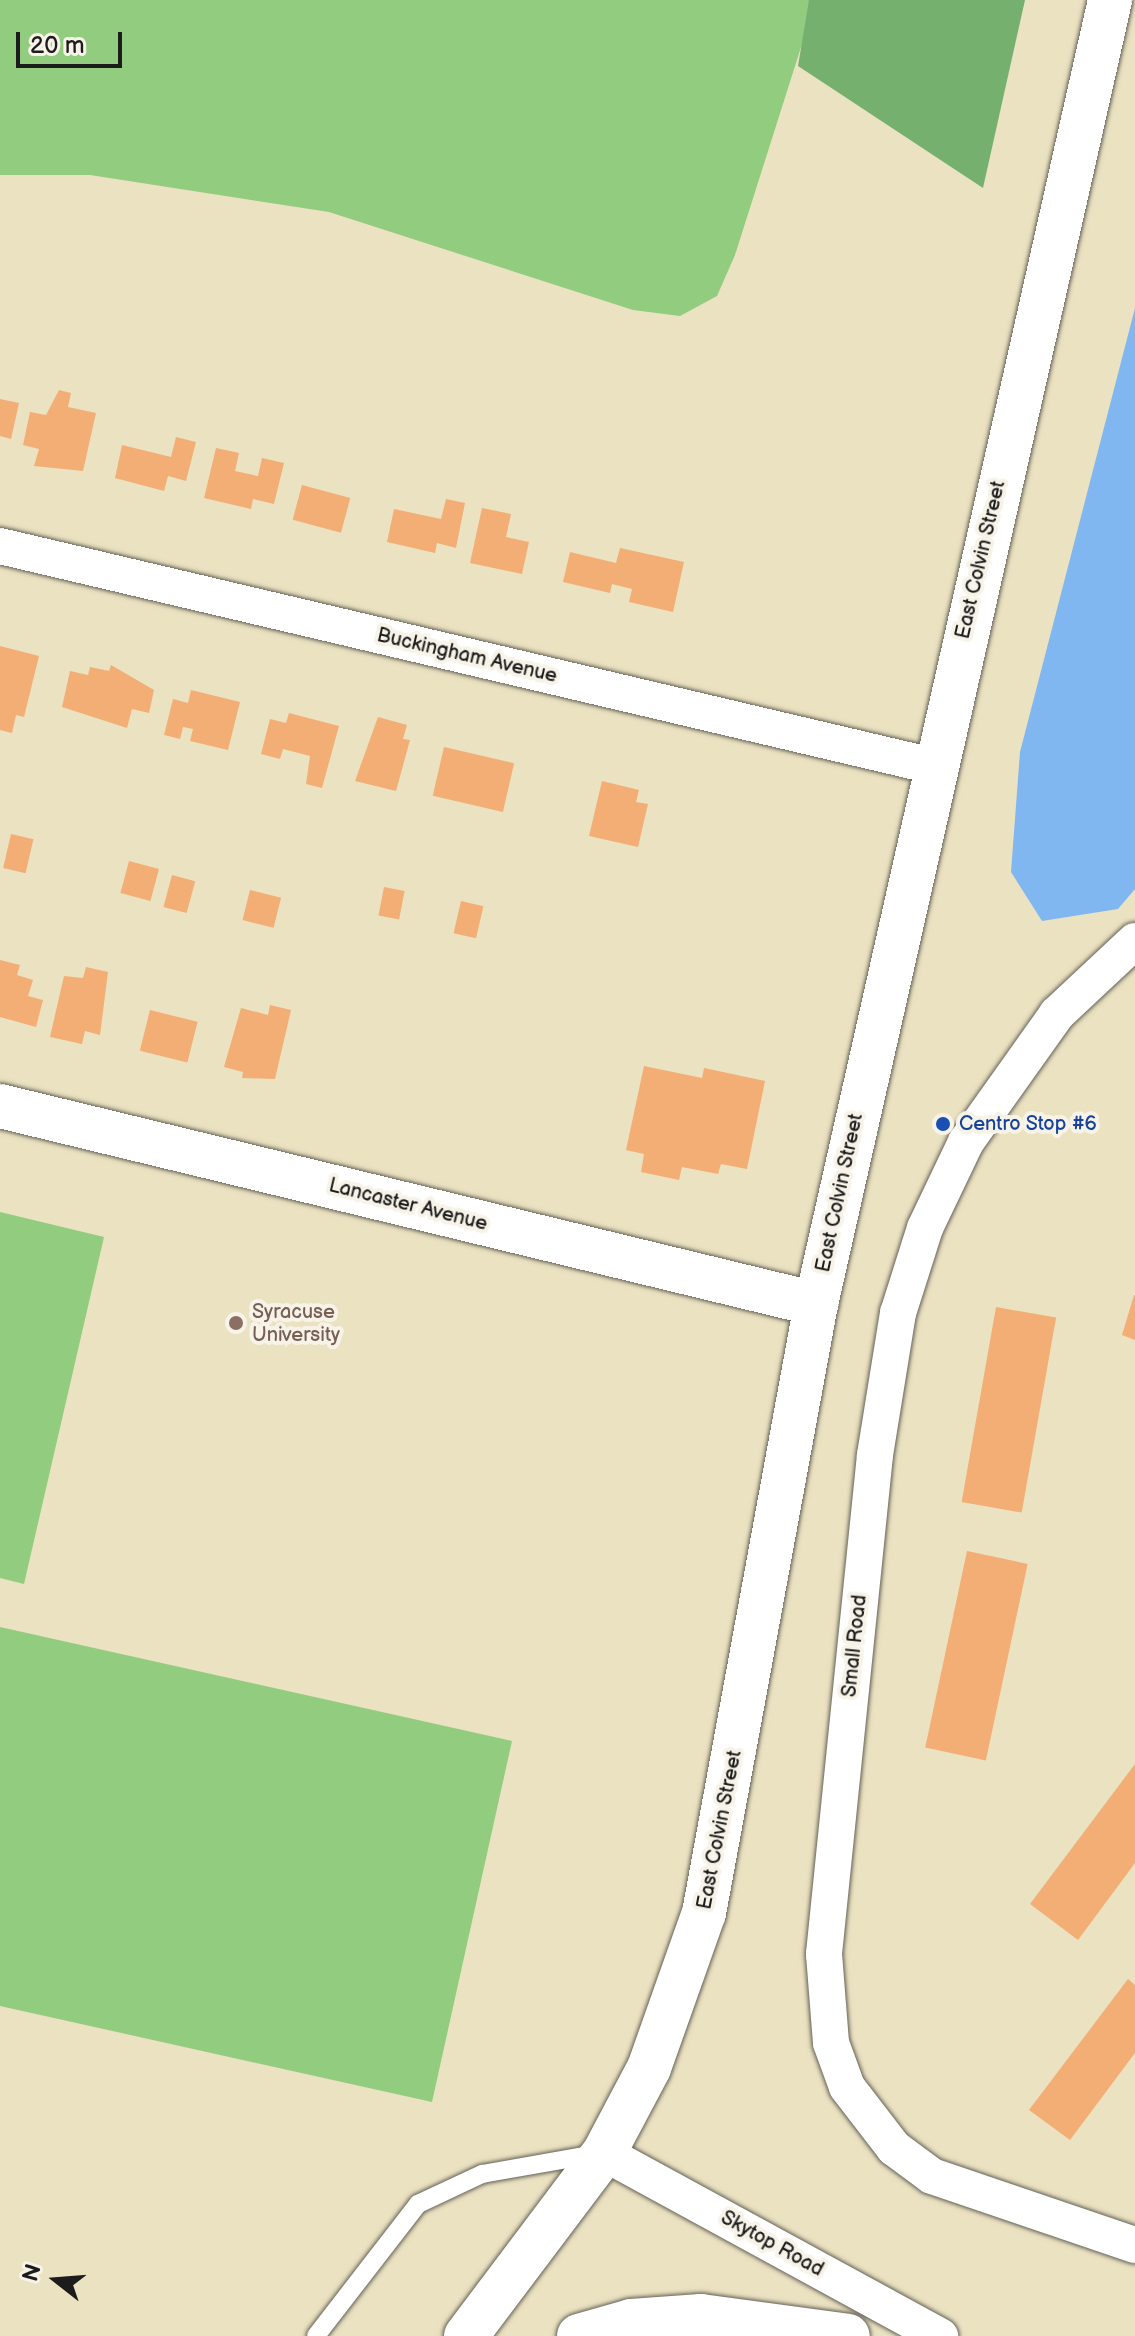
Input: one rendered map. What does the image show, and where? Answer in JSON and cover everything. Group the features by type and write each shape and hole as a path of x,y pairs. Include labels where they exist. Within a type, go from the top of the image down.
{"street":[{"name":"East Colvin Street","path":"466,2336 604,2153 649,2068 704,1913 816,1304 933,766 1110,0"},
{"name":"Buckingham Avenue","path":"0,546 933,766"},
{"name":"Small Road","path":"1135,941 1057,1014 966,1142 925,1228 898,1313 875,1455 824,1954 836,2058 847,2087 894,2148 932,2176 1135,2245"},
{"name":"Lancaster Avenue","path":"0,1106 816,1304"},
{"name":"Skytop Road","path":"604,2153 940,2336"},
{"path":"579,2336 631,2321 701,2316 848,2336"}],"lane":[{"path":"316,2336 418,2204 482,2174 604,2153"}],"green space":[{"path":"0,0 816,0 735,255 717,296 680,316 633,310 329,212 90,175 0,175"},
{"path":"809,0 1025,0 983,188 798,66"},
{"path":"0,1212 104,1237 24,1584 0,1578"},
{"path":"0,1627 512,1741 432,2102 0,2006"}],"water":[{"path":"1135,308 1135,889 1118,909 1042,921 1011,872 1020,752"}],"building":[{"path":"59,390 71,393 68,407 96,413 83,471 34,466 39,449 23,445 30,412 46,415"},
{"path":"0,399 19,403 11,439 0,436"},
{"path":"176,437 196,442 186,481 168,476 164,491 115,478 122,445 171,457"},
{"path":"216,448 239,453 235,471 258,476 262,458 284,463 274,504 253,499 251,509 204,498"},
{"path":"302,485 350,498 341,533 293,520"},
{"path":"446,499 465,503 456,548 437,543 435,553 387,542 394,509 441,519"},
{"path":"482,508 511,514 506,537 529,542 522,574 470,563"},
{"path":"620,548 684,562 673,612 629,602 632,589 612,584 610,593 563,582 570,552 616,563"},
{"path":"0,646 39,656 24,717 16,715 12,733 0,730"},
{"path":"111,665 154,690 149,713 132,709 127,728 62,707 70,671 88,675 90,667 109,671"},
{"path":"191,690 240,702 228,750 190,741 193,729 183,727 180,739 164,735 173,699 188,703"},
{"path":"289,713 339,726 322,788 306,784 310,756 283,749 280,759 261,754 270,719 286,723"},
{"path":"378,717 407,725 403,739 410,740 396,791 355,781"},
{"path":"444,747 514,763 503,812 433,796"},
{"path":"602,781 639,790 636,802 648,804 638,847 589,836"},
{"path":"11,834 33,839 26,873 3,868"},
{"path":"129,861 159,869 150,901 120,893"},
{"path":"172,875 195,881 187,913 163,907"},
{"path":"384,887 405,891 399,919 378,915"},
{"path":"250,890 281,898 274,928 243,920"},
{"path":"461,901 483,906 476,938 454,933"},
{"path":"0,960 20,965 17,975 33,980 28,996 43,1000 36,1027 0,1017"},
{"path":"86,967 108,972 100,1035 85,1031 82,1044 50,1037 64,976 83,978"},
{"path":"270,1005 291,1010 275,1079 242,1078 243,1072 224,1067 241,1008 268,1015"},
{"path":"150,1010 198,1022 187,1063 140,1051"},
{"path":"644,1066 702,1078 704,1068 765,1081 747,1169 721,1164 718,1174 682,1167 679,1180 641,1172 644,1154 626,1150"},
{"path":"1135,1295 1135,1340 1122,1335"},
{"path":"996,1307 1056,1318 1022,1513 962,1502"},
{"path":"967,1551 1028,1564 986,1760 925,1748"},
{"path":"1135,1764 1135,1863 1078,1940 1030,1904"},
{"path":"1128,1979 1135,1985 1135,2053 1070,2140 1029,2110"}],"place":[{"name":"Centro Stop #6","path":"943,1124"},
{"name":"Syracuse University","path":"236,1323"}]}
